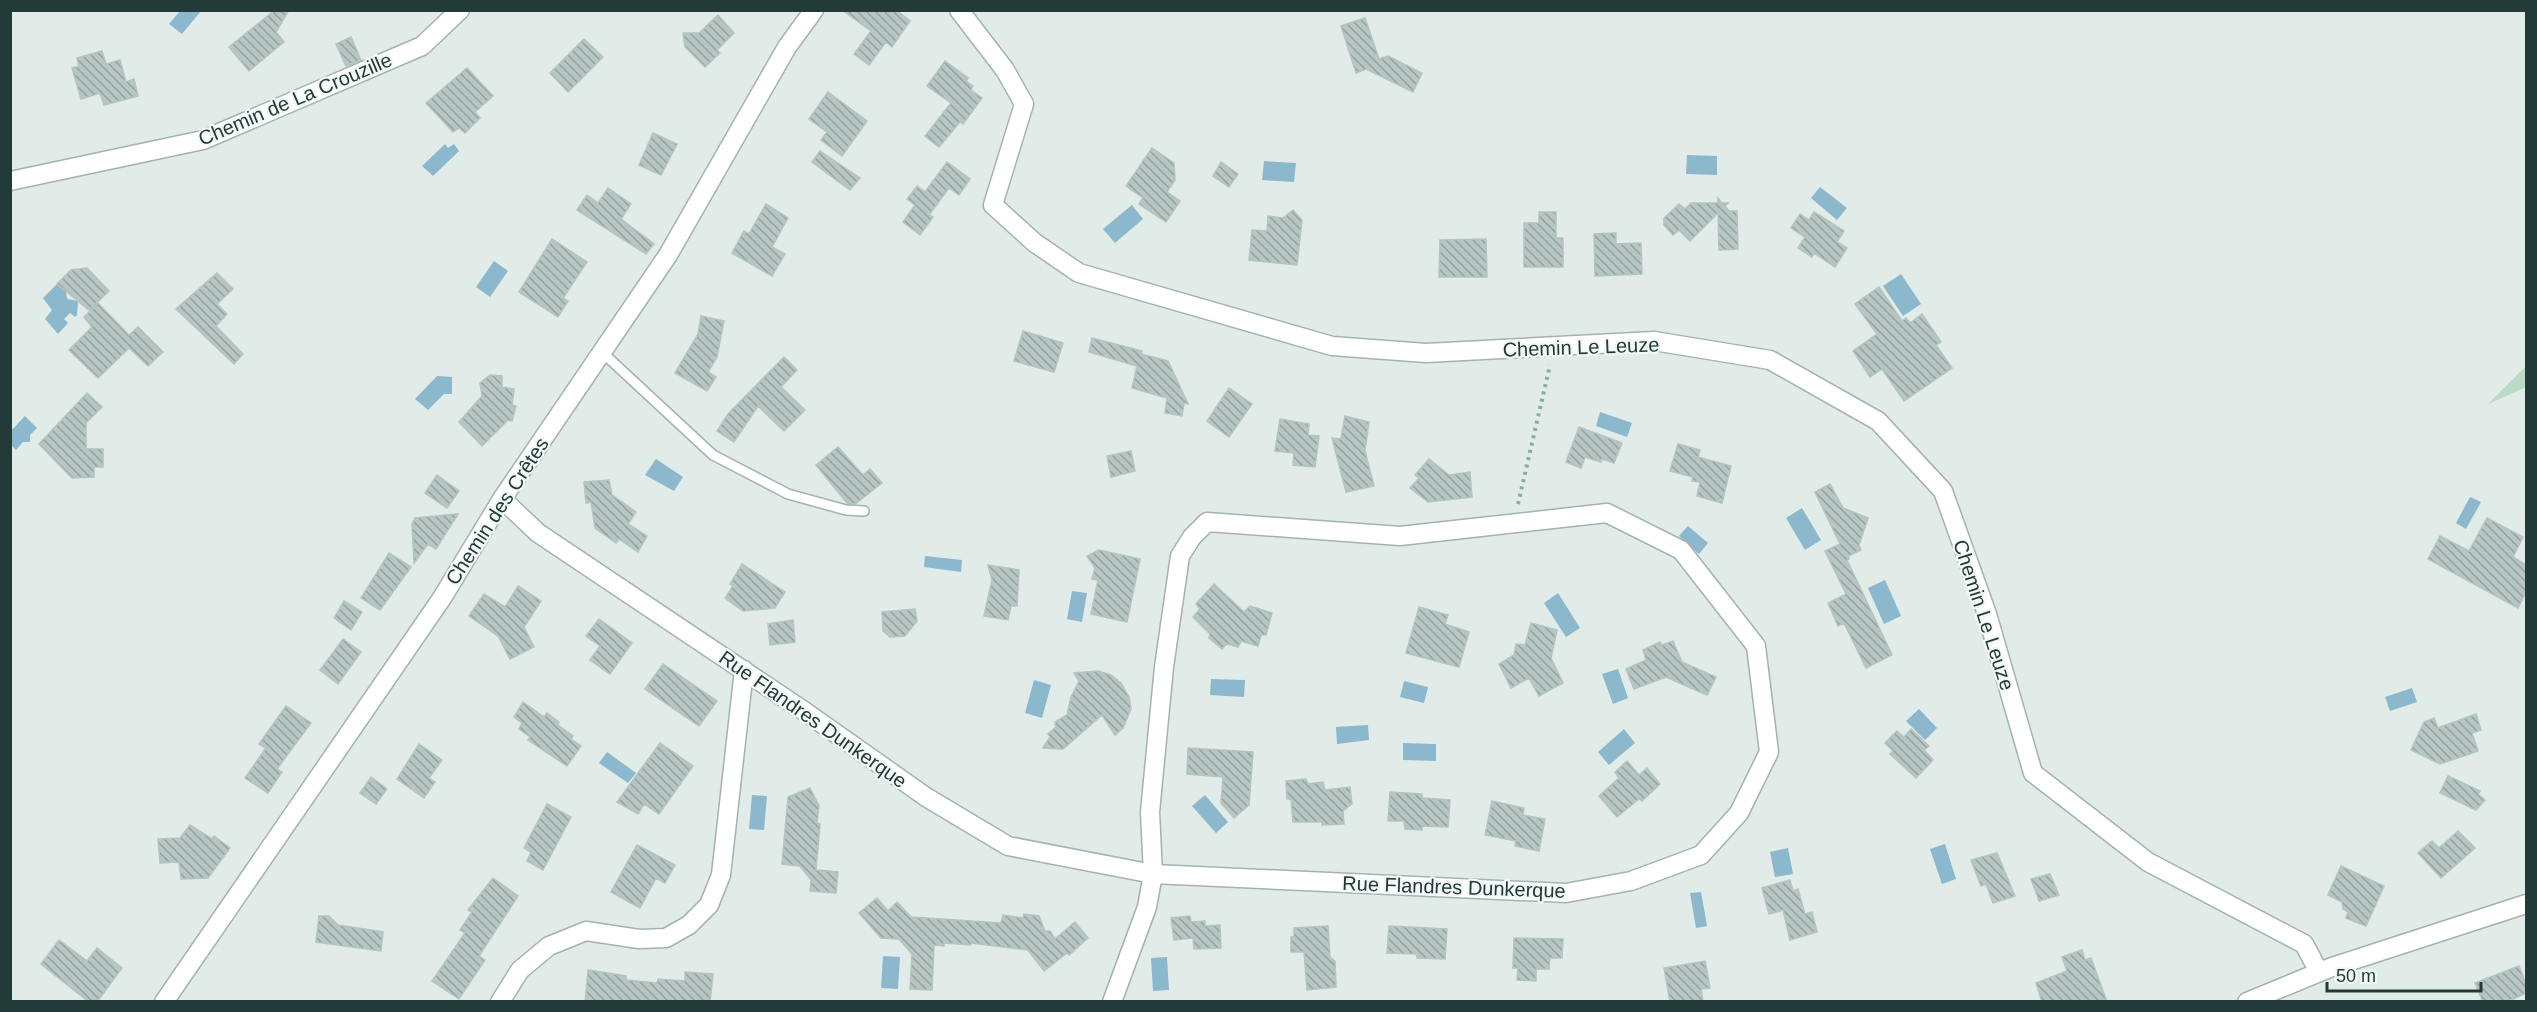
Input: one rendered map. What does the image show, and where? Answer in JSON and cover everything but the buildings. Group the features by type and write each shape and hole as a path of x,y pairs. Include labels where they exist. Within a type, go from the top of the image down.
{"street":[{"name":"Chemin de La Crouzille","path":"10,181 203,140 423,46 460,10"},
{"name":"Chemin des Crêtes","path":"164,1002 442,598 502,499 668,255 787,47 814,10"},
{"name":"Chemin Le Leuze","path":"959,10 1005,70 1024,104 993,205 1035,243 1078,273 1332,346 1425,353 1654,341 1770,360 1878,421 1942,491 1987,614 2033,773 2148,862 2304,944 2319,972"},
{"name":"Rue Flandres Dunkerque","path":"502,499 538,533 744,670 926,797 1008,846 1153,874 1566,893 1631,881 1701,855 1739,813 1769,752 1756,646 1681,550 1607,513 1400,536 1207,522 1192,537 1180,556 1164,667 1150,812 1153,874 1147,907 1112,1002"},
{"path":"500,1002 520,970 549,946 586,931 639,939 666,938 689,925 709,905 721,875 744,670"},
{"path":"2247,1002 2319,972 2526,903"}],"lane":[{"path":"603,353 713,455 788,494 846,510 864,511"}],"path":[{"path":"1514,524 1554,346"}],"green space":[{"path":"2526,366 2526,387 2488,404"}],"water":[{"path":"181,10 201,11 182,34 169,24"},
{"path":"445,144 448,148 454,144 459,151 433,176 422,166"},
{"path":"1687,155 1717,156 1717,175 1686,174"},
{"path":"1264,161 1296,163 1294,182 1262,180"},
{"path":"1820,187 1847,208 1837,220 1811,198"},
{"path":"1132,205 1143,219 1115,243 1103,229"},
{"path":"494,261 508,271 490,297 476,287"},
{"path":"1901,274 1921,304 1903,316 1883,286"},
{"path":"57,284 66,292 67,299 78,301 77,315 75,317 70,313 64,319 68,323 58,334 45,319 52,310 43,298"},
{"path":"437,376 452,377 452,394 444,394 428,410 415,399"},
{"path":"1600,412 1632,423 1627,437 1596,426"},
{"path":"25,416 37,428 30,435 30,442 23,442 16,450 11,445 11,431"},
{"path":"656,459 683,477 674,491 645,475"},
{"path":"2470,497 2481,502 2466,529 2456,523"},
{"path":"1802,508 1821,540 1805,550 1786,518"},
{"path":"1688,526 1708,543 1699,554 1679,536"},
{"path":"925,556 962,560 961,572 924,567"},
{"path":"1885,580 1901,616 1884,624 1868,588"},
{"path":"1072,591 1087,593 1082,622 1067,619"},
{"path":"1558,593 1580,628 1566,637 1544,603"},
{"path":"1618,669 1628,698 1613,704 1602,674"},
{"path":"1211,679 1245,680 1244,697 1210,695"},
{"path":"1034,680 1051,685 1042,718 1025,713"},
{"path":"1404,681 1428,687 1424,703 1400,697"},
{"path":"2412,688 2417,702 2390,711 2385,697"},
{"path":"1919,709 1937,728 1925,740 1906,721"},
{"path":"1368,725 1369,740 1337,744 1336,727"},
{"path":"1624,729 1635,743 1609,765 1598,752"},
{"path":"1403,743 1436,744 1436,761 1403,760"},
{"path":"607,752 636,773 628,783 599,763"},
{"path":"752,795 767,796 764,830 749,829"},
{"path":"1205,795 1228,822 1216,833 1192,806"},
{"path":"1945,844 1956,879 1942,884 1930,849"},
{"path":"1788,848 1793,874 1775,877 1770,852"},
{"path":"1701,892 1707,926 1696,928 1690,893"},
{"path":"883,956 900,957 898,989 881,988"},
{"path":"1167,957 1169,990 1153,991 1151,958"}]}
